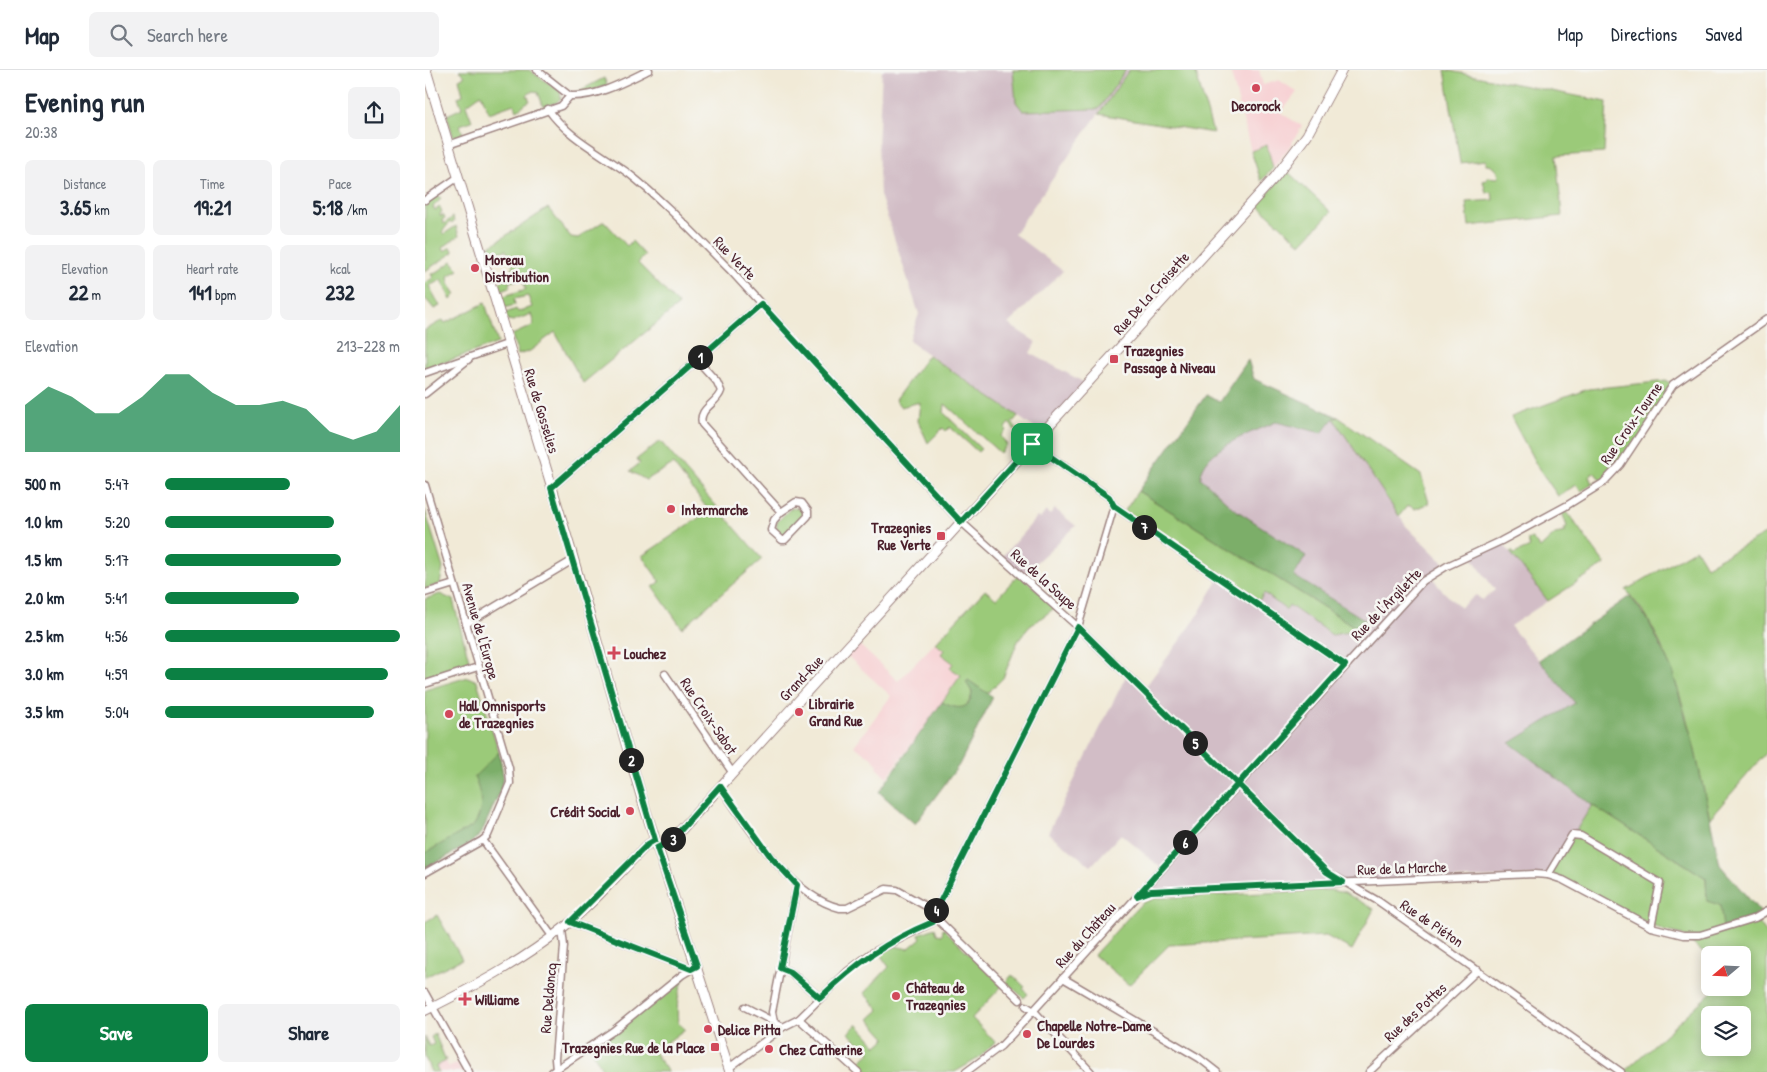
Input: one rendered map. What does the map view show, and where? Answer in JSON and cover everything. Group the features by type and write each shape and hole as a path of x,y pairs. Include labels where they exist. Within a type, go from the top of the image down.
{"main road":[{"name":"Rue de Gosselies","path":"425,70 573,560 656,844 727,1070"},
{"name":"Rue De La Croisette","path":"961,522 1286,164 1318,118 1342,70"},
{"name":"Grand-Rue","path":"656,844 671,841 961,522"}],"street":[{"path":"537,70 570,96 583,96 603,91 649,70"},
{"path":"448,145 561,106 570,96"},
{"name":"Rue Verte","path":"549,109 558,122 647,189 731,270 961,522"},
{"path":"425,200 457,178"},
{"path":"551,488 761,304"},
{"name":"Rue Croix-Tourne","path":"1566,506 1603,483 1619,465 1673,385 1767,319"},
{"path":"425,373 507,344"},
{"path":"425,394 471,357"},
{"path":"697,360 717,382 721,390 719,399 703,411 700,417 702,424 781,512"},
{"path":"1032,444 1109,497 1114,506 1345,665"},
{"name":"Avenue de l'Europe","path":"425,485 427,498 509,768 509,783 488,835 483,840"},
{"path":"796,502 801,503 809,511 809,516 785,540 781,540 771,530 774,520 781,512 796,502"},
{"path":"727,1070 783,1027 799,1019 848,971 870,954 933,922 936,910 1078,627 1114,506"},
{"name":"Rue de l'Argilette","path":"1236,784 1427,578 1566,506"},
{"name":"Rue de la Soupe","path":"961,522 1078,627 1236,784"},
{"path":"465,624 573,560"},
{"path":"425,593 454,584"},
{"path":"425,684 478,667"},
{"name":"Rue Croix-Sabot","path":"665,674 732,772"},
{"name":"Rue de Piéton","path":"1236,784 1327,872 1379,901 1621,1072"},
{"name":"Rue du Château","path":"965,1072 1001,1046 1034,1011 1236,784"},
{"path":"720,786 771,857 797,885 840,908 847,908 886,889 897,890 931,909 935,917 1020,1000"},
{"path":"1548,875 1572,835 1581,836 1660,883 1651,927"},
{"path":"425,873 483,840 552,936"},
{"path":"425,1011 516,962 562,929 648,844 656,844"},
{"name":"Rue de la Marche","path":"1137,896 1151,891 1548,875 1563,880 1651,927 1683,935 1700,935 1755,918 1767,911"},
{"path":"774,1022 773,1012 780,968 797,885"},
{"path":"570,922 694,968"},
{"name":"Rue Deldoncq","path":"555,1071 564,946 562,929"},
{"path":"555,1071 613,1031 694,968"},
{"path":"780,968 790,972 820,998"},
{"name":"Rue des Pottes","path":"1369,1072 1478,970"},
{"path":"1063,978 1199,1058 1217,1072"},
{"path":"425,993 469,1072"},
{"path":"1026,1006 1034,1011 1091,1072"},
{"path":"745,1007 783,1027"},
{"path":"799,1019 858,1072"}],"shaded area":[{"path":"882,70 1129,70 1014,234 1063,271 1008,324 1036,342 1030,353 1087,384 1043,434 909,341 919,314 880,195 878,146"},
{"path":"1230,70 1259,70 1263,85 1279,80 1297,92 1281,113 1302,126 1288,149 1273,168 1267,146 1251,151"},
{"path":"1206,395 1219,402 1334,419 1406,526 1447,566 1431,575 1439,587 1460,608 1476,595 1482,600 1495,590 1470,555 1501,541 1548,601 1510,626 1575,703 1510,743 1592,805 1548,875 1151,891 1137,896 1161,868 1121,834 1091,866 1048,833 1127,674 1143,690 1195,620 1218,580 1124,512"},
{"path":"1055,509 1076,526 1021,576 1001,558 1037,517 1040,519 1046,511 1050,515"},
{"path":"854,640 898,681 935,643 944,650 941,654 954,663 962,675 887,777 876,768 878,765 873,759 854,746 891,696 843,652"},
{"path":"445,1060 449,1067 457,1063 462,1072 437,1072 434,1066"}],"green space":[{"path":"459,70 529,70 560,91 561,98 556,103 543,106 538,92 533,91 527,95 530,101 517,110 514,104 489,113 481,94 466,105 472,121 460,125 464,137 454,139 447,115 462,108 458,97 463,95 459,79 465,76"},
{"path":"1013,70 1126,70 1099,109 1023,111 1016,102"},
{"path":"1129,70 1195,70 1213,133 1099,114"},
{"path":"1445,70 1607,102 1604,153 1556,156 1562,216 1469,226 1466,202 1493,200 1492,192 1486,193 1483,181 1487,180 1487,177 1499,178 1497,170 1486,164 1486,160 1460,163"},
{"path":"604,78 607,85 587,92 577,92"},
{"path":"1267,145 1273,168 1261,181 1251,151"},
{"path":"1287,171 1331,212 1301,244 1258,205"},
{"path":"437,196 441,199 433,207 435,210 440,207 441,217 443,214 445,218 442,220 444,224 453,217 454,222 452,224 450,222 442,232 444,234 456,226 459,236 442,248 444,251 451,247 454,252 425,271 425,204"},
{"path":"548,208 571,237 578,238 604,221 627,246 632,241 645,255 638,263 679,305 583,383 555,332 530,351 518,355 512,335 534,325 531,314 513,321 508,320 506,313 516,309 518,312 532,307 528,296 514,299 515,305 504,308 501,297 526,289 522,279 509,282 510,287 499,291 497,284 514,274 511,269 513,265 506,250 489,255 487,248"},
{"path":"452,261 459,270 448,276 449,284 456,294 451,300 441,280 429,286 440,306 434,309 425,298 425,283 433,278 431,274 436,273"},
{"path":"485,303 498,343 425,369 425,330 443,320 445,323"},
{"path":"928,355 1018,416 1012,423 1017,428 1015,430 1009,423 1005,428 1007,430 1001,436 1007,445 1000,453 945,404 944,413 981,449 978,452 950,427 946,431 943,428 928,443 918,421 920,402 901,407 895,400"},
{"path":"1248,360 1254,379 1338,417 1333,419 1322,433 1276,422 1242,436 1209,458 1203,468 1201,478 1233,508 1306,556 1294,576 1367,621 1360,630 1138,491 1206,395 1219,402"},
{"path":"1667,381 1673,385 1643,432 1603,483 1594,472 1589,476 1592,484 1598,481 1581,491 1576,485 1558,496 1537,466 1511,417 1588,389"},
{"path":"1338,417 1421,475 1429,503 1415,509 1408,505 1399,516 1334,419"},
{"path":"660,441 762,559 682,628 653,587 660,582 642,556 709,511 673,464 646,480 630,471 640,463 637,459"},
{"path":"1138,491 1360,630 1332,635 1289,605 1286,610 1264,593 1256,605 1124,512"},
{"path":"791,508 802,509 804,513 803,518 786,536 779,535 776,531 777,522"},
{"path":"425,510 443,568 440,584 425,589"},
{"path":"1562,512 1567,512 1605,564 1548,601 1510,552 1512,551 1514,554 1530,547 1527,540 1532,538 1540,548 1555,534 1566,532 1564,529 1567,527"},
{"path":"1767,533 1767,752 1710,818 1679,692 1649,621 1626,590 1696,549 1706,566"},
{"path":"1019,574 1056,607 1029,627 1018,641 1003,678 987,694 968,680 972,692 971,698 963,708 954,709 942,702 961,675 950,668 953,663 941,654 944,650 935,643 985,590 996,599"},
{"path":"440,594 453,600 469,660 465,666 425,679 425,599"},
{"path":"1630,596 1648,620 1672,670 1694,746 1720,865 1762,914 1723,928 1720,905 1707,901 1706,878 1592,805 1510,743 1575,703 1539,660"},
{"path":"468,677 477,681 499,752 503,775 501,789 478,837 425,869 425,690"},
{"path":"968,680 993,697 959,765 915,824 879,792 942,702 957,707 966,706 969,703 972,692 966,682"},
{"path":"499,752 503,775 501,789 482,832 471,843 425,869 425,853 473,826 477,820 481,802 474,777"},
{"path":"1592,805 1706,878 1707,901 1720,905 1723,916 1755,918 1767,934 1767,1072 1624,1072 1707,996 1751,996 1751,946 1701,946 1701,951 1683,935 1665,931 1548,875"},
{"path":"1329,890 1345,893 1374,909 1352,950 1326,936 1169,945 1129,985 1094,955 1142,903 1156,898"},
{"path":"437,915 462,959 425,977 425,922"},
{"path":"935,928 937,934 942,935 943,928 1002,986 972,1018 995,1042 979,1058 955,1072 870,1072 859,1062 870,1052 848,1033 857,1024 877,1046 886,1038 869,1019 879,1010 864,993 889,967 879,953 895,946 908,949 921,938 919,934"},
{"path":"1012,975 1025,987 1023,989 1028,994 1024,998 1006,982"},
{"path":"685,976 679,994 677,1010 678,1023 685,1029 654,1052 668,1072 604,1072 591,1049"},
{"path":"435,1034 446,1061 436,1066 439,1072 431,1072 425,1057 425,1037 429,1046 434,1044 431,1037"}],"place":[{"name":"Decorock","path":"1256,88"},
{"name":"Moreau Distribution","path":"475,268"},
{"name":"Trazegnies Passage à Niveau","path":"1114,359"},
{"name":"Intermarche","path":"671,509"},
{"name":"Trazegnies Rue Verte","path":"941,536"},
{"name":"Louchez","path":"614,653"},
{"name":"Librairie Grand Rue","path":"799,712"},
{"name":"Hall Omnisports de Trazegnies","path":"449,714"},
{"name":"Crédit Social","path":"630,811"},
{"name":"Château de Trazegnies","path":"896,996"},
{"name":"Williame","path":"465,999"},
{"name":"Delice Pitta","path":"708,1029"},
{"name":"Chapelle Notre-Dame De Lourdes","path":"1027,1034"},
{"name":"Trazegnies Rue de la Place","path":"715,1047"},
{"name":"Chez Catherine","path":"769,1049"}],"route":[{"path":"1032,444 961,522 761,304 551,488 655,840 648,844 570,922 691,969 697,966 657,848 671,841 720,786 771,857 797,885 780,968 790,972 820,998 848,971 870,954 913,930 933,922 936,910 1078,627 1236,784 1327,872 1343,882 1151,891 1137,896 1236,784 1345,665 1218,580 1114,506 1109,497 1032,444"}]}
